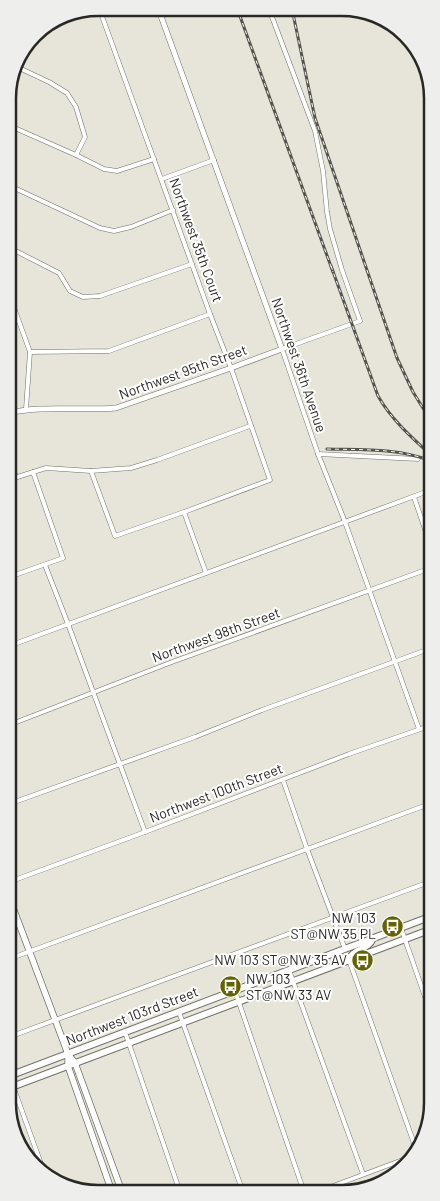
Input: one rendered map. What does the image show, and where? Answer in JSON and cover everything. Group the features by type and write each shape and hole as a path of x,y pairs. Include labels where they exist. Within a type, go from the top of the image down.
{"main road":[{"path":"16,916 68,1054 75,1063 119,1185"},
{"name":"Northwest 103rd Street","path":"16,1073 424,919"},
{"name":"Northwest 103rd Street","path":"16,1085 424,931"},
{"path":"349,960 355,951 367,947 374,938"},
{"path":"320,971 324,966 340,959 345,949"},
{"path":"68,1054 68,1066 110,1185"}],"street":[{"name":"Northwest 35th Court","path":"102,16 270,480 184,512"},
{"name":"Northwest 36th Avenue","path":"161,16 419,729"},
{"name":"Northwest 95th Street","path":"16,411 26,409 100,410 116,408 360,322 329,225 323,171 314,131 272,16"},
{"path":"21,69 68,93 76,107 85,137 76,155"},
{"path":"16,129 104,169 117,171 154,159"},
{"path":"162,179 214,160"},
{"path":"16,189 100,228 114,231 131,227 173,210"},
{"path":"16,251 58,273 70,291 83,297 100,296 192,264"},
{"path":"16,313 30,352 26,409"},
{"path":"30,352 109,351 210,314"},
{"path":"16,477 46,468 91,470 130,468 250,426"},
{"path":"318,454 418,459"},
{"path":"91,470 115,536 184,512 206,573"},
{"path":"16,575 63,558 33,472"},
{"path":"16,643 424,493"},
{"path":"414,497 424,525"},
{"path":"45,565 145,832"},
{"name":"Northwest 98th Street","path":"16,722 172,662 424,571"},
{"path":"16,801 195,737 262,710 424,651"},
{"name":"Northwest 100th Street","path":"16,879 424,727"},
{"path":"283,780 345,949"},
{"path":"16,957 424,806"},
{"path":"16,1034 424,884"},
{"path":"401,928 424,994"},
{"path":"349,960 414,1143"},
{"path":"289,970 363,1174"},
{"path":"235,991 302,1185"},
{"path":"179,1012 241,1185"},
{"path":"125,1032 178,1185"},
{"path":"16,1100 40,1160"},
{"path":"335,1185 400,1160"}],"railway":[{"path":"240,16 333,272"},
{"path":"293,16 315,118 397,358 413,392 424,410"},
{"path":"331,266 378,396 395,420 424,448"},
{"path":"327,449 393,452 424,459"}],"place":[{"name":"NW 103 ST@NW 35 PL","path":"392,926"},
{"name":"NW 103 ST@NW 35 AV","path":"363,960"},
{"name":"NW 103 ST@NW 33 AV","path":"230,987"}]}
